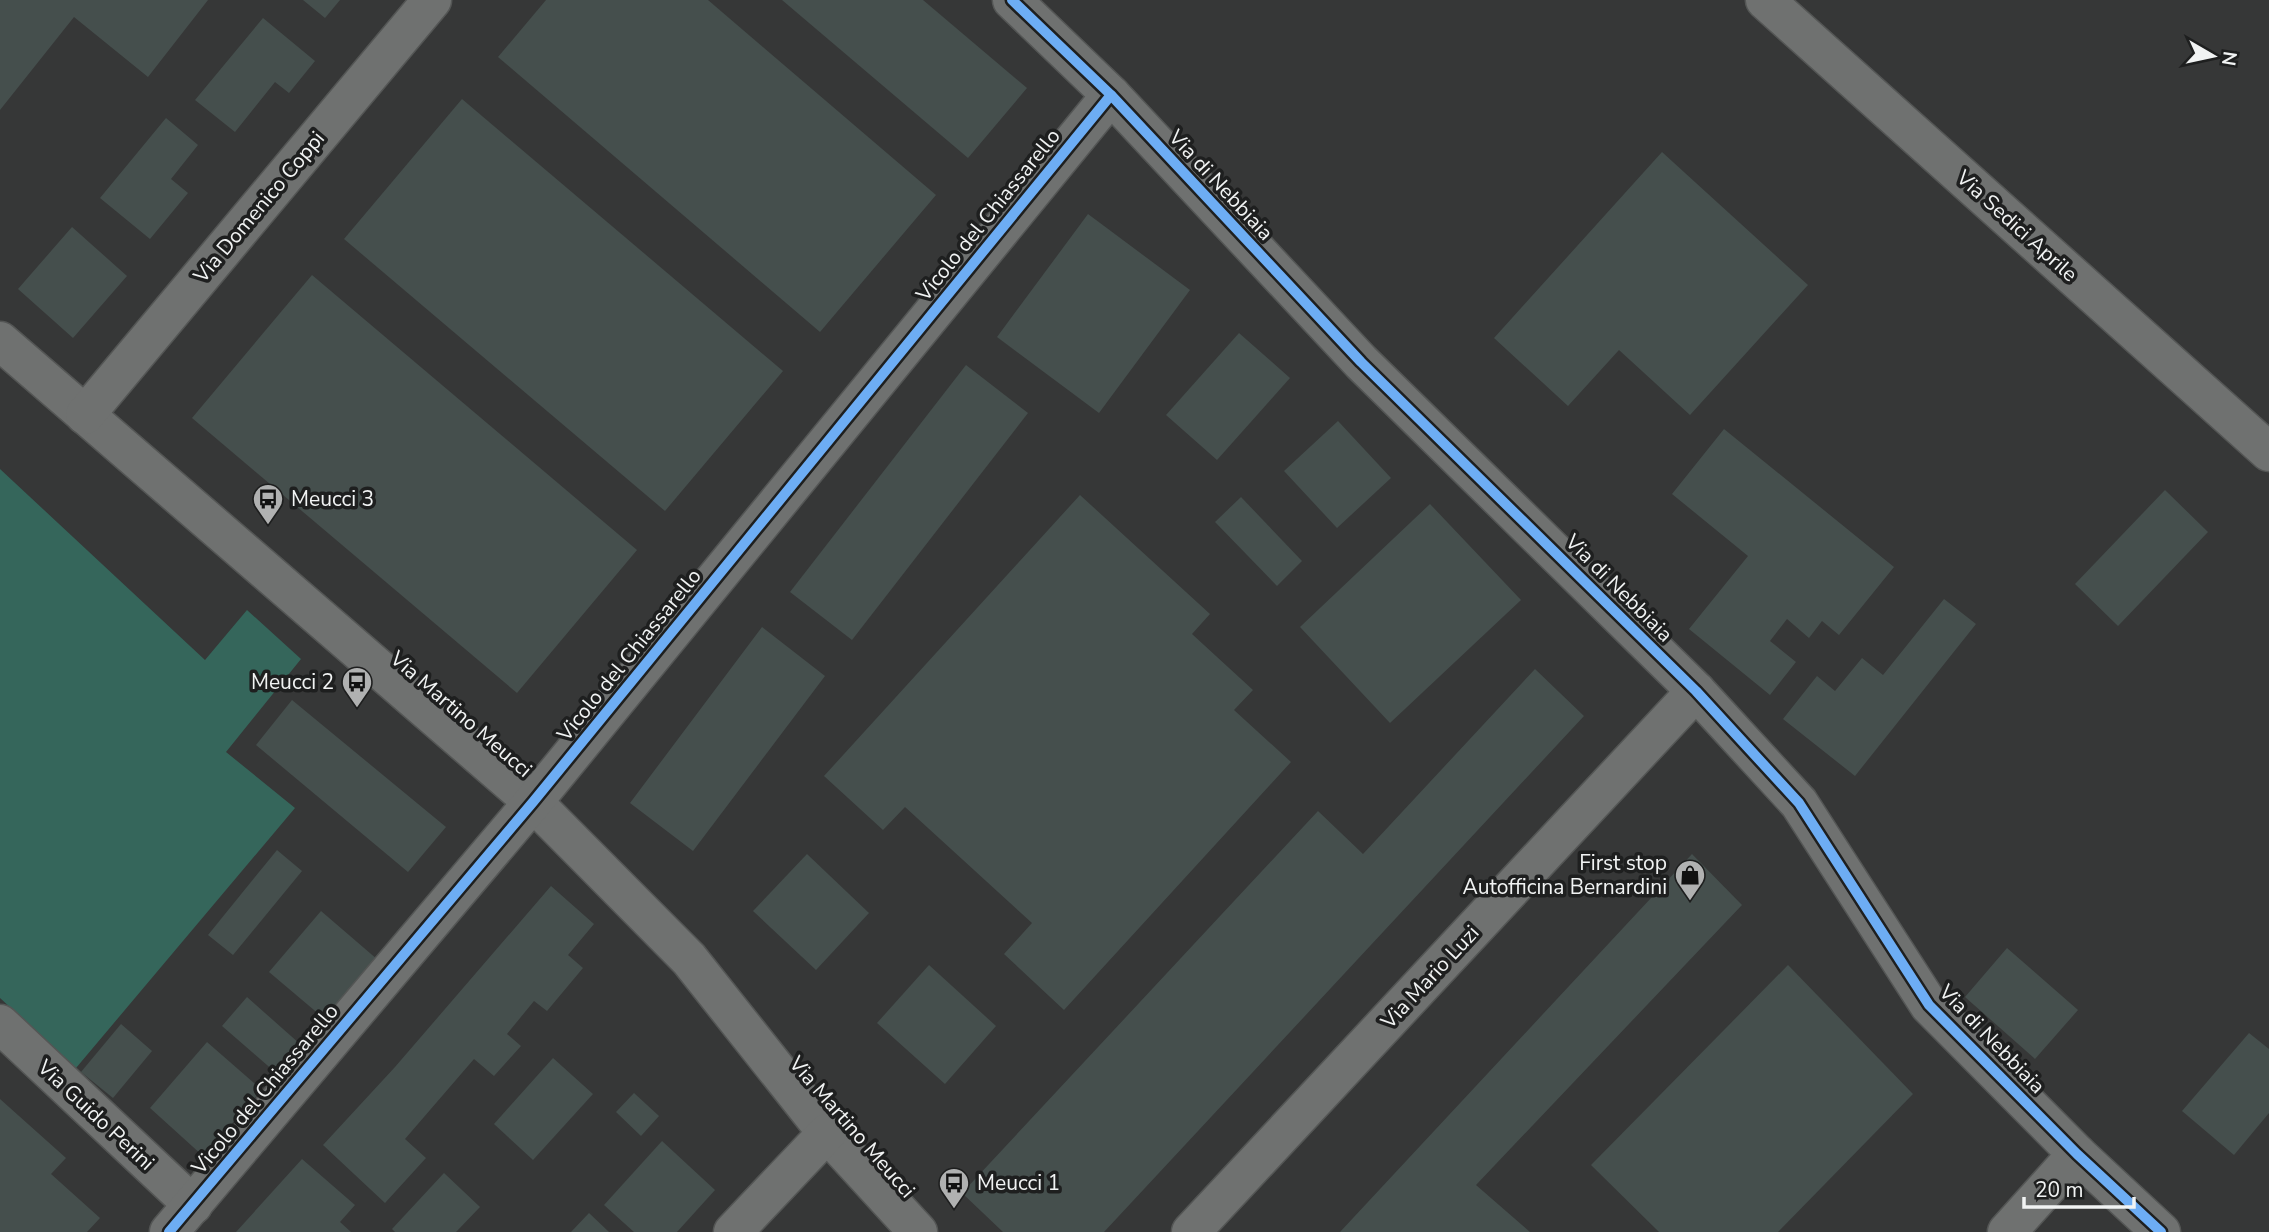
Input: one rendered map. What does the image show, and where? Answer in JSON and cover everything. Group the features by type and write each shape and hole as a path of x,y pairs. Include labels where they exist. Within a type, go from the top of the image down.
{"street":[{"name":"Via Domenico Coppi","path":"85,415 432,0"},
{"name":"Via di Nebbiaia","path":"1012,0 1111,95 1361,362 1696,691 1799,803 1928,1005 2077,1154 2161,1232"},
{"name":"Via Sedici Aprile","path":"1765,0 2269,452"},
{"name":"Vicolo del Chiassarello","path":"181,1219 533,802 1111,95"},
{"name":"Via Martino Meucci","path":"0,341 533,802 689,959 827,1133 918,1232"},
{"name":"Via Mario Luzi","path":"1191,1232 1696,691"},
{"name":"Via Guido Perini","path":"0,1024 181,1219"},
{"path":"733,1232 827,1133"},
{"path":"2007,1232 2077,1154"}],"green space":[{"path":"0,469 205,660 247,610 301,659 226,752 295,808 76,1068 0,998"}],"building":[{"path":"0,0 208,0 148,77 74,17 0,110"},
{"path":"303,0 340,0 325,18"},
{"path":"546,0 708,0 936,195 820,332 498,57"},
{"path":"782,0 923,0 1027,88 968,158"},
{"path":"263,18 315,61 289,93 275,82 235,132 195,100"},
{"path":"462,99 783,371 665,511 344,239"},
{"path":"166,118 198,145 171,179 188,193 150,239 100,198"},
{"path":"1662,152 1808,285 1690,415 1619,350 1568,406 1494,338"},
{"path":"1088,214 1190,290 1099,413 997,337"},
{"path":"72,227 127,276 73,338 18,289"},
{"path":"312,275 637,550 517,693 192,418"},
{"path":"1239,333 1290,378 1217,460 1166,415"},
{"path":"966,365 1028,413 852,640 790,592"},
{"path":"1338,421 1391,478 1337,528 1284,471"},
{"path":"1724,429 1894,567 1839,635 1822,621 1809,638 1787,619 1770,641 1796,662 1770,695 1689,629 1748,556 1672,494"},
{"path":"2165,490 2208,532 2118,626 2075,584"},
{"path":"1080,495 1210,614 1192,634 1253,690 1234,710 1291,762 1064,1010 1004,954 1032,923 905,807 883,830 824,776"},
{"path":"1241,497 1302,561 1277,586 1215,522"},
{"path":"1430,504 1521,600 1390,723 1300,627"},
{"path":"1944,599 1976,624 1855,776 1783,719 1817,676 1835,691 1862,658 1883,675"},
{"path":"762,627 825,676 693,851 630,803"},
{"path":"1535,669 1584,716 1104,1232 1003,1232 962,1193 1318,811 1363,854"},
{"path":"292,700 446,827 408,872 256,745"},
{"path":"277,850 302,871 233,955 208,935"},
{"path":"807,854 869,913 816,970 753,911"},
{"path":"1692,854 1742,905 1476,1185 1530,1232 1340,1232"},
{"path":"551,886 594,924 568,955 583,968 547,1011 534,1001 507,1034 521,1046 494,1076 474,1059 405,1139 426,1158 385,1203 323,1145 395,1067"},
{"path":"321,911 378,960 327,1021 269,972"},
{"path":"2007,948 2078,1010 2035,1059 1965,997"},
{"path":"929,965 996,1026 945,1084 877,1023"},
{"path":"1788,965 1913,1094 1778,1232 1659,1232 1591,1165"},
{"path":"247,997 300,1044 275,1072 222,1026"},
{"path":"121,1024 152,1051 113,1098 81,1072"},
{"path":"2249,1033 2269,1049 2269,1113 2234,1155 2182,1111"},
{"path":"207,1042 262,1090 203,1156 150,1108"},
{"path":"553,1058 593,1094 533,1160 494,1124"},
{"path":"634,1093 659,1116 641,1136 616,1112"},
{"path":"0,1099 66,1158 51,1174 100,1218 87,1232 0,1232"},
{"path":"662,1141 715,1190 677,1232 634,1232 604,1205"},
{"path":"302,1159 355,1205 340,1222 351,1232 236,1232"},
{"path":"444,1173 480,1207 456,1232 395,1232 392,1229"},
{"path":"589,1213 609,1232 571,1232"}],"cycle path":[{"path":"1012,0 1111,95 1361,362 1696,691 1799,803 1929,1005 2077,1154 2161,1232"},
{"path":"169,1232 533,802 1111,95"}],"place":[{"name":"Meucci 3","path":"268,526"},
{"name":"Meucci 2","path":"357,709"},
{"name":"First stop Autofficina Bernardini","path":"1690,902"},
{"name":"Meucci 1","path":"954,1210"}]}
